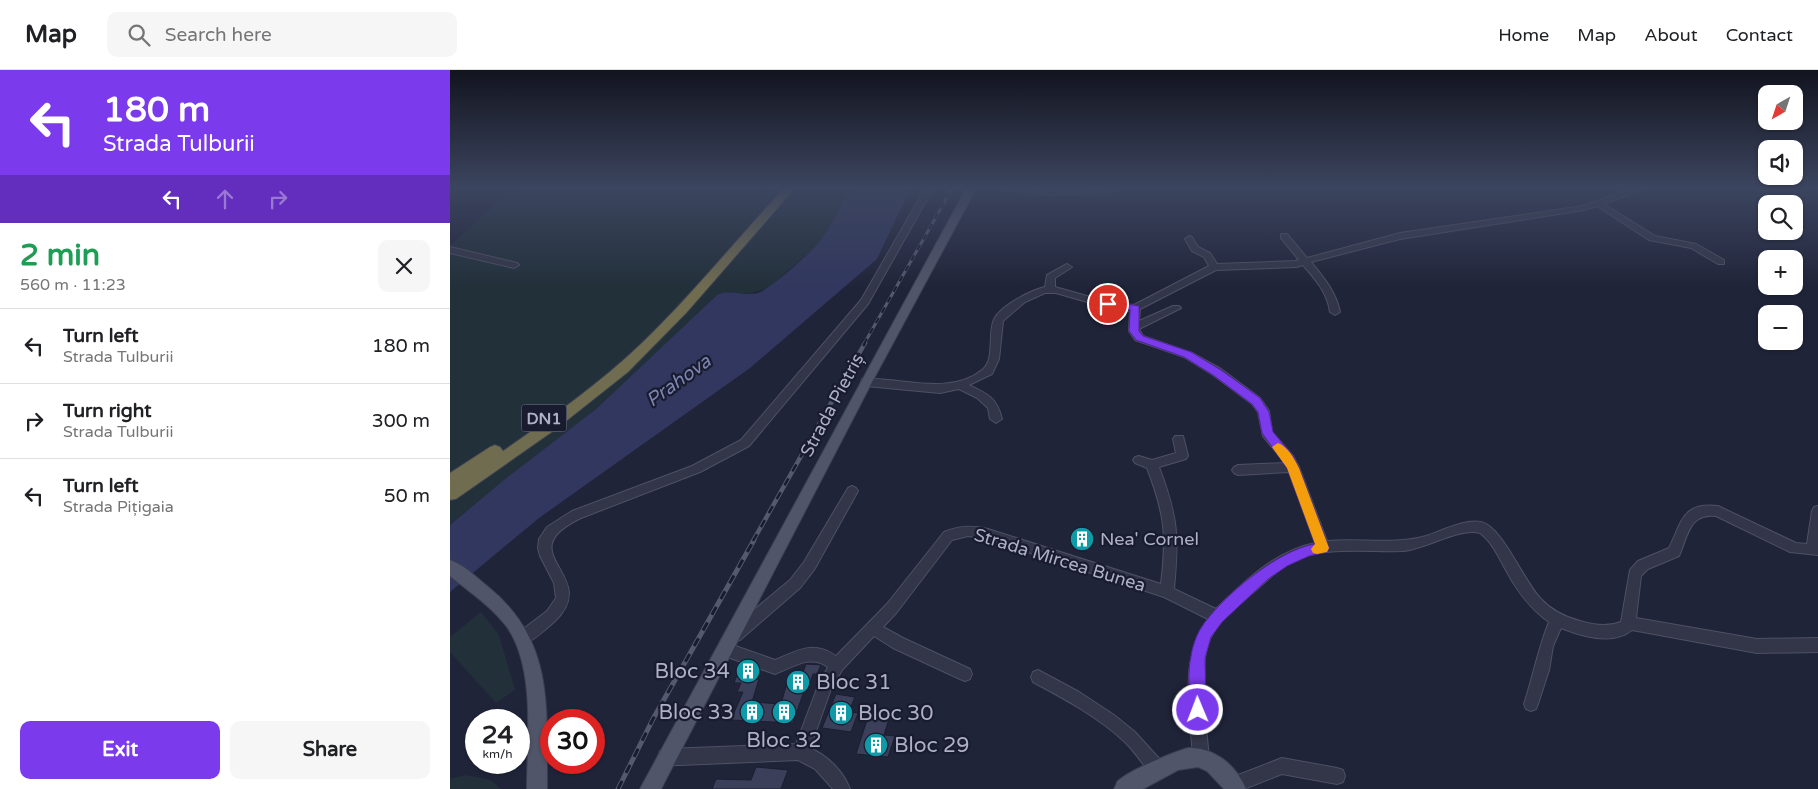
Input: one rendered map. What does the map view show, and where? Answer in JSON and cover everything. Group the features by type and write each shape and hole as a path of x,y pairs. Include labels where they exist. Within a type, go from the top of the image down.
{"highway":[{"name":"DN1","path":"450,481 550,415 634,348 675,308 754,221"},
{"name":"DN1","path":"450,494 568,412 628,363 677,315 761,221"}],"main road":[{"name":"Strada Pietriș","path":"650,789 954,221"},
{"path":"450,567 495,603 515,624 523,638 529,654 534,690 537,789"},
{"path":"1124,789 1184,757 1192,756 1201,758 1220,768 1235,787"}],"street":[{"path":"523,638 552,614 563,597 562,586 546,552 545,539 550,532 569,519 679,476 729,453 745,443 864,302 880,278 912,221"},
{"path":"866,382 940,389 960,385 982,375 992,366 996,351 996,324 1004,313 1029,296 1050,290 1113,306 1135,308 1214,267 1305,263 1354,247 1400,236 1502,221"},
{"path":"1625,221 1652,238 1693,246 1721,262"},
{"path":"1284,236 1325,285 1333,301 1335,312"},
{"path":"1189,239 1195,249 1207,255 1214,267"},
{"path":"450,250 514,265"},
{"path":"1050,290 1050,277 1067,267"},
{"path":"1135,308 1134,327 1139,338 1188,355 1217,372 1256,401 1263,412 1267,433 1289,460 1293,468 1323,548"},
{"path":"1134,327 1176,308"},
{"path":"960,385 981,395 994,406 996,419"},
{"path":"1139,460 1152,465 1182,456 1180,439"},
{"path":"1152,465 1165,502 1171,530 1171,554 1167,592"},
{"path":"1238,470 1293,468"},
{"path":"837,665 821,654 808,652 775,667 726,645 795,584 810,566 852,491"},
{"path":"1201,758 1197,658 1205,634 1217,617 1264,575 1282,562 1307,550 1410,544 1428,541 1459,529 1480,528 1495,538 1522,586 1535,603 1557,621 1598,632 1620,630 1626,627 1635,574 1644,565 1674,552 1689,519 1697,510 1708,509 1718,511 1795,548 1815,550 1818,511"},
{"name":"Strada Mircea Bunea","path":"801,752 825,686 837,665 892,608 938,546 948,536 959,531 977,531 988,534 1167,592 1217,617"},
{"path":"1531,704 1542,670 1546,646 1557,621"},
{"path":"1628,622 1757,646 1818,645"},
{"path":"873,628 898,643 965,674"},
{"path":"1038,677 1066,692 1119,727 1132,739 1158,770"},
{"path":"666,757 690,758 769,752 801,752 816,759 826,768 842,789"},
{"path":"1235,787 1282,766 1337,776"}],"shaded area":[{"path":"477,221 832,221 820,243 768,288 749,294 729,292 717,295 596,409 505,479 450,525 450,246"},
{"path":"481,612 499,635 515,690 496,703 450,652 450,637"},
{"path":"465,775 490,780 501,789 450,789 450,779"}],"water":[{"name":"Prahova","path":"832,221 895,221 877,259 750,368 539,518 450,592 450,525 505,479 596,409 717,295 727,292 753,294 772,285 809,253 820,241"}],"building":[{"name":"Nea' Cornel","path":"1083,526 1090,528 1085,538 1091,540 1086,552 1073,548"},
{"path":"741,664 758,670 755,679 759,679 752,702 781,704 790,672 803,672 806,664 821,665 817,674 813,674 807,691 804,691 793,723 731,720 743,692 737,692 741,683 734,683"},
{"name":"Bloc 30","path":"836,694 855,697 849,712 858,713 851,732 822,728"},
{"name":"Bloc 29","path":"868,717 889,719 884,735 895,736 888,757 856,754"},
{"path":"756,767 788,770 781,789 712,789 716,779 751,780"}],"railway":[{"path":"864,344 934,221"},
{"path":"753,541 865,343"},
{"path":"618,789 653,719 754,540"}],"slow traffic":[{"path":"1278,447 1293,468 1323,548 1317,549"}],"place":[{"name":"Nea' Cornel","path":"1082,539"},
{"name":"Bloc 34","path":"748,671"},
{"name":"Bloc 31","path":"798,682"},
{"name":"Bloc 33","path":"752,712"},
{"name":"Bloc 32","path":"784,712"},
{"name":"Bloc 30","path":"841,713"},
{"name":"Bloc 29","path":"876,745"}],"route":[{"path":"1108,304 1135,308 1134,331 1139,338 1188,355 1217,372 1261,406 1267,433 1274,444 1289,460 1293,468 1323,548 1307,550 1282,562 1264,575 1217,617 1205,634 1197,658 1198,710"}]}
